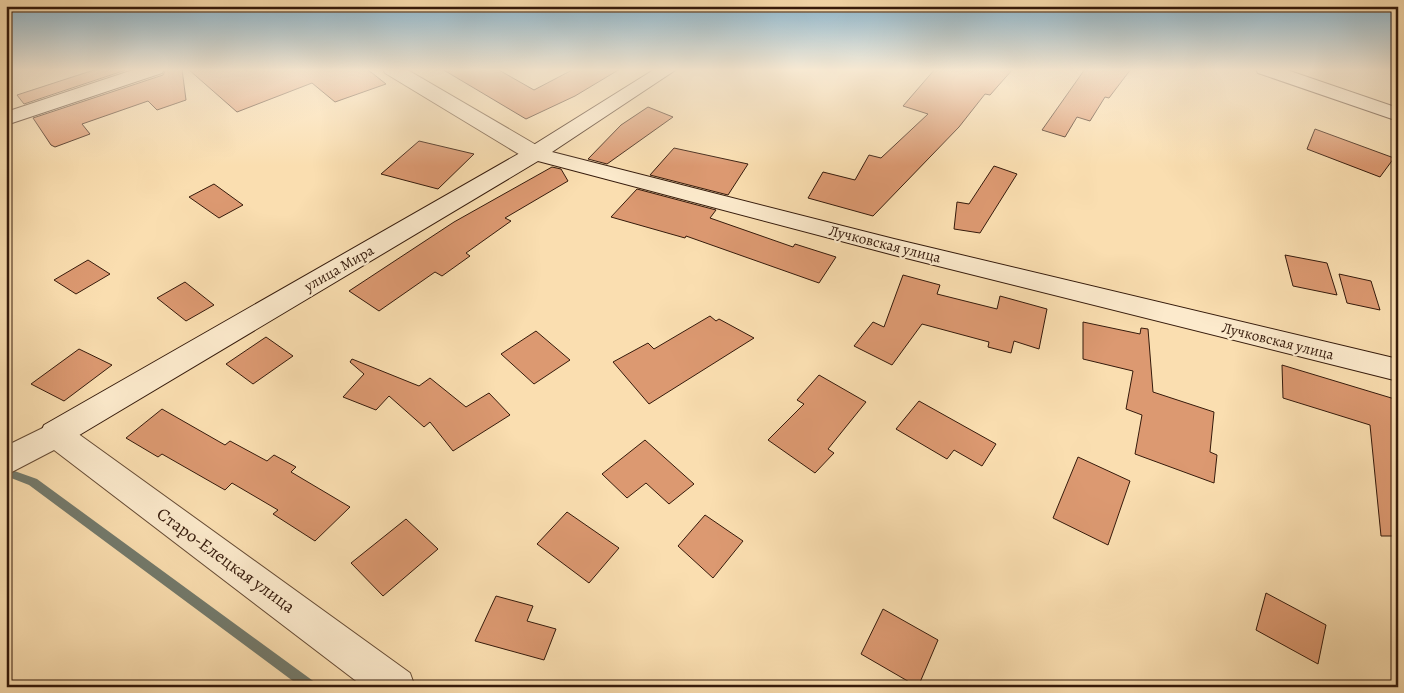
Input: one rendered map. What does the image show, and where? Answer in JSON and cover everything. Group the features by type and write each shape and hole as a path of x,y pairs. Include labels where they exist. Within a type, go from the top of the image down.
{"street":[{"path":"6,119 58,101"},
{"name":"Лучковская улица","path":"446,101 535,154 885,245 1398,370"},
{"name":"улица Мира","path":"6,462 535,154 617,101"},
{"path":"1359,101 1398,115"},
{"name":"Старо-Елецкая улица","path":"55,434 396,687"}],"building":[{"path":"83,101 147,101 82,124 90,134 55,147 51,145 33,118"},
{"path":"148,101 182,101 157,110"},
{"path":"225,101 265,101 237,112"},
{"path":"496,101 564,101 526,119"},
{"path":"907,101 979,101 959,127 873,216 808,198 823,172 855,180 869,155 881,158 928,114 903,106"},
{"path":"1062,101 1102,101 1090,121 1077,117 1065,137 1042,130"},
{"path":"648,107 673,117 607,164 588,159 621,125"},
{"path":"1315,129 1394,158 1380,177 1307,149"},
{"path":"419,141 474,154 438,189 381,174"},
{"path":"674,148 748,164 728,195 650,175"},
{"path":"994,166 1017,174 980,233 954,229 957,202 969,204"},
{"path":"552,167 561,169 568,181 505,218 511,221 466,253 470,256 442,276 435,272 379,311 349,291 454,222"},
{"path":"214,184 243,205 219,218 189,197"},
{"path":"637,189 716,210 710,218 793,247 795,244 836,257 819,283 686,236 685,238 611,217"},
{"path":"1285,255 1327,263 1337,295 1293,286"},
{"path":"88,260 110,274 76,294 54,280"},
{"path":"1339,274 1371,281 1380,310 1347,303"},
{"path":"903,275 940,285 937,294 997,309 1000,296 1047,309 1039,349 1014,341 1011,353 988,347 989,342 922,324 892,365 854,346 873,322 884,327"},
{"path":"185,282 214,305 186,321 157,298"},
{"path":"710,316 716,321 719,319 754,338 649,404 613,362 648,343 654,349"},
{"path":"1083,322 1140,334 1141,328 1148,329 1153,392 1214,412 1210,452 1217,455 1214,483 1135,454 1142,415 1126,409 1133,371 1083,359"},
{"path":"536,331 570,360 534,384 501,354"},
{"path":"266,337 293,356 253,384 226,364"},
{"path":"79,349 112,365 64,401 31,384"},
{"path":"352,359 419,386 430,378 466,407 489,393 510,415 453,451 430,422 424,427 389,396 376,410 343,397 364,374 350,362"},
{"path":"1282,365 1398,400 1398,536 1381,536 1370,425 1283,398"},
{"path":"819,375 866,402 828,449 834,453 815,473 768,440 804,404 797,400"},
{"path":"919,401 996,444 982,466 954,450 947,459 896,429"},
{"path":"162,409 225,445 230,441 267,461 274,455 296,467 291,472 350,507 315,541 273,514 278,510 232,483 225,490 162,454 158,457 126,438"},
{"path":"645,440 694,484 669,504 646,483 627,498 602,474"},
{"path":"1078,457 1130,481 1108,545 1053,518"},
{"path":"567,512 619,548 589,583 537,544"},
{"path":"705,515 743,541 713,578 678,546"},
{"path":"406,519 438,549 383,596 351,563"},
{"path":"1266,593 1326,625 1318,664 1256,630"},
{"path":"496,596 533,606 527,621 556,629 544,660 475,641"},
{"path":"883,609 938,640 918,687 861,654"}],"waterway":[{"path":"6,472 33,482 312,687"}]}
